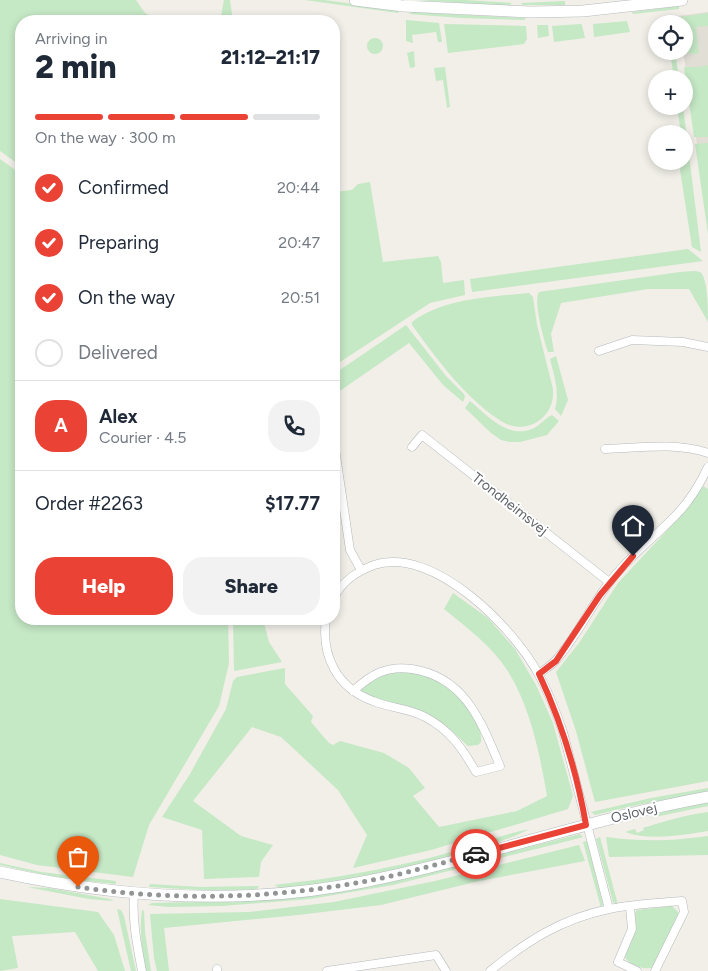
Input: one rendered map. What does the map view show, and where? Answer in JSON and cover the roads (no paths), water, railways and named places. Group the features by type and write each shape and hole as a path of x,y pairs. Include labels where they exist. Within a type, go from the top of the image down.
{"street":[{"path":"355,0 403,6 531,12 583,10 682,0"},
{"path":"599,351 632,340 683,342 708,347"},
{"name":"Trondheimsvej","path":"412,447 422,435 610,582"},
{"path":"605,449 681,447 695,448 708,453"},
{"path":"539,674 556,661 610,582 689,500 708,467"},
{"path":"340,482 350,550 361,570"},
{"path":"340,590 346,582 361,570 382,562 400,562 419,566 439,575 474,599 500,622 520,646 539,674 553,704 609,909"},
{"path":"325,625 326,654 340,677 353,691 372,701 423,716 439,725 462,748 476,772 500,766 484,728 465,698 450,683 428,671 405,668 386,670 368,677 353,691"},
{"name":"Oslovej","path":"0,872 49,882 134,894 218,897 268,895 364,882 645,809 708,797"},
{"path":"134,894 135,937 142,971"},
{"path":"490,971 518,948 550,929 576,918 609,909 682,901 684,912 655,971"},
{"path":"630,907 632,928 618,962 637,971"},
{"path":"327,971 436,955 446,971"}]}
